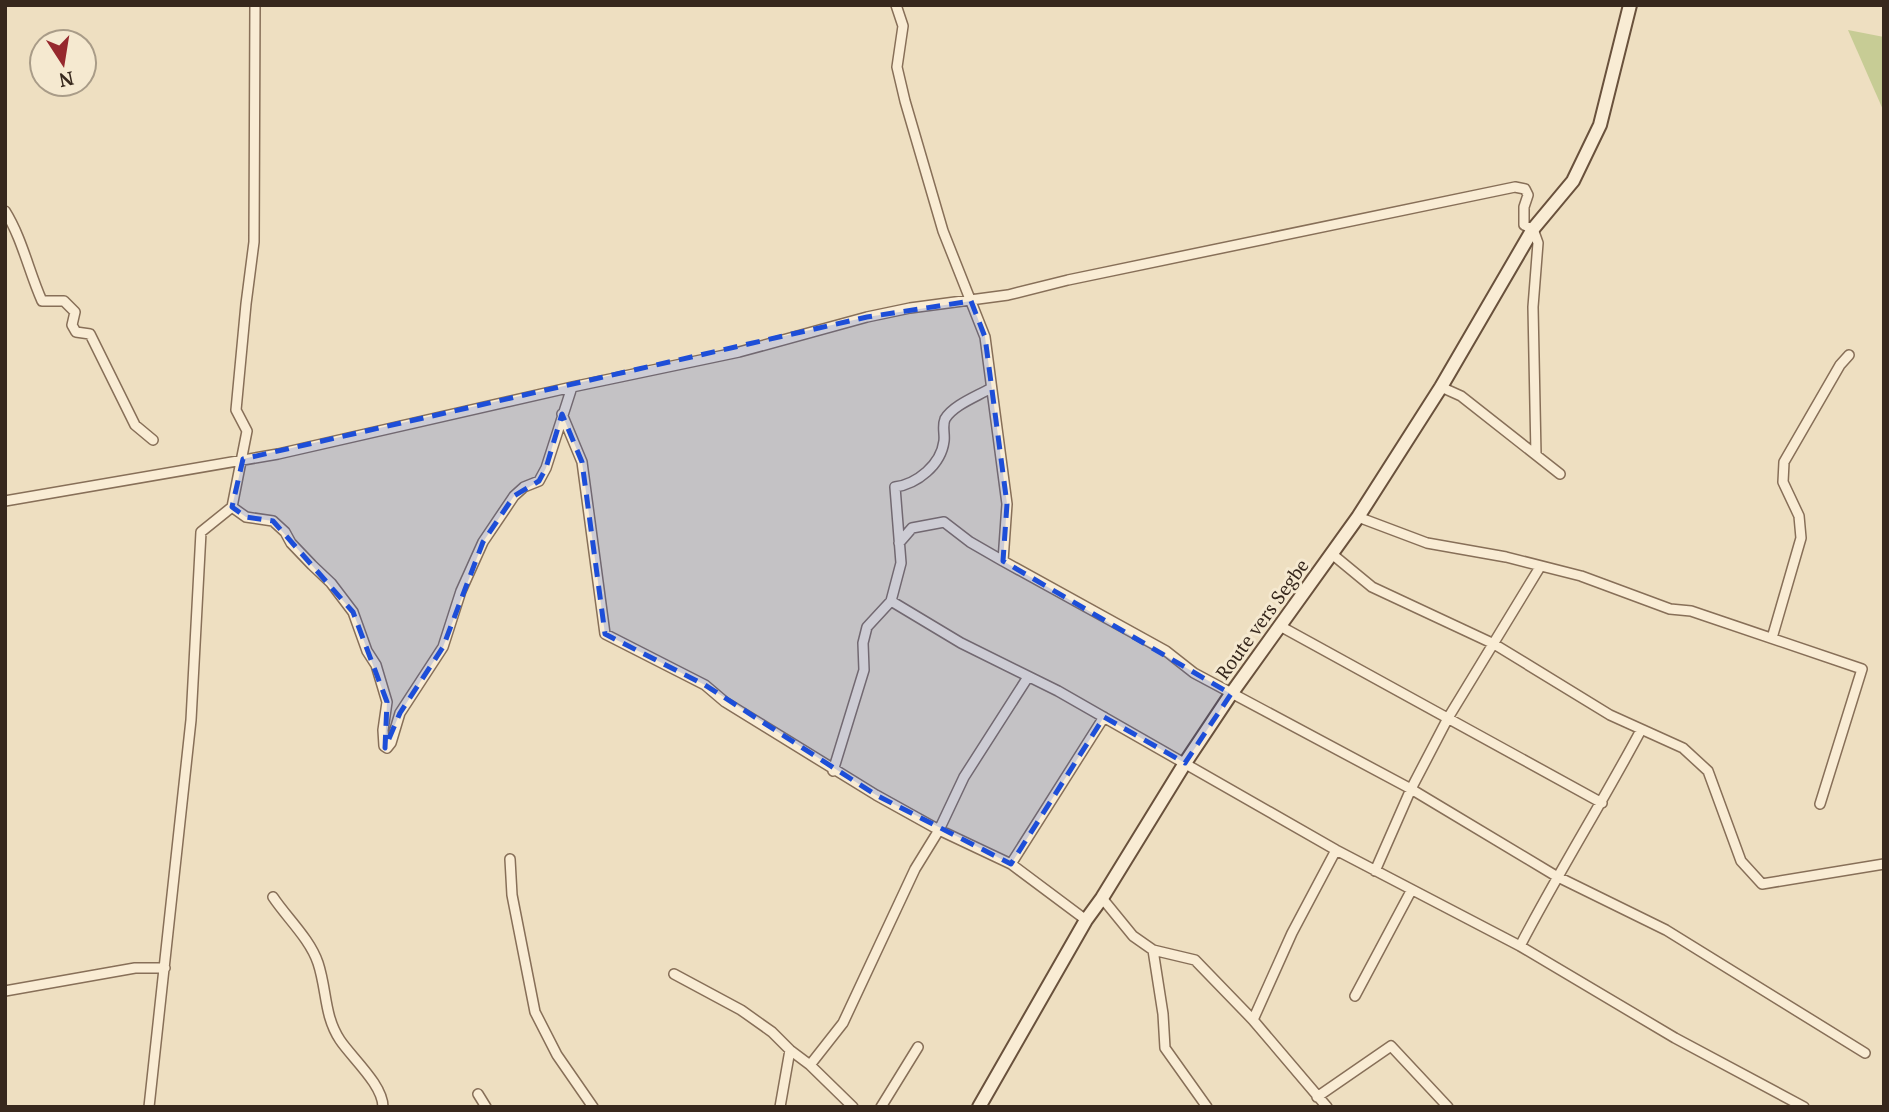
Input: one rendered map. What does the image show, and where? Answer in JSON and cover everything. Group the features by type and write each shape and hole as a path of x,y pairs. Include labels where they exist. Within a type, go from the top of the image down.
{"main road":[{"name":"Route vers Segbe","path":"979,1107 1086,920 1185,763 1357,517 1441,387 1533,229 1573,181 1600,125 1630,5"}],"street":[{"path":"149,1107 191,720 201,532 232,506 247,431 236,411 254,242 255,5"},
{"path":"896,5 903,26 898,67 905,101 943,231 985,337 1007,504 1003,561"},
{"path":"5,501 278,454 739,352 867,317 1008,295 1068,280 1515,187 1525,189 1528,195 1524,207 1524,225 1533,229 1538,243 1533,307 1536,455"},
{"path":"5,211 14,225 29,272 42,301 64,301 75,312 72,325 76,332 90,334 135,425 153,440"},
{"path":"1772,638 1801,538 1799,516 1783,482 1784,462 1840,365 1849,355"},
{"path":"232,506 246,517 273,521 331,583 353,612 367,651 376,665 387,702 383,730 384,746 387,748 400,713 443,647 461,591 483,542 514,496 524,487 539,481 546,468 572,387"},
{"path":"1441,387 1461,396 1560,474"},
{"path":"833,771 864,670 863,643 867,627 891,601 901,564 894,487 910,485 939,458 944,440 944,422 950,414 991,388"},
{"path":"562,414 582,462 605,634 705,685 725,702 833,771 939,830 1011,864 1086,920"},
{"path":"1357,517 1427,543 1506,557 1581,576 1671,609 1690,611 1863,668 1820,804"},
{"path":"899,543 912,528 944,522 970,542 1166,651 1194,673 1231,694 1411,789 1556,876 1666,930 1865,1053"},
{"path":"1332,554 1372,587 1493,644 1610,715 1683,748 1707,772 1741,861 1762,884 1884,864"},
{"path":"1375,871 1411,789 1448,718 1540,567"},
{"path":"891,601 961,643 1058,691 1336,850 1520,946 1675,1038 1804,1107"},
{"path":"1280,626 1602,803"},
{"path":"810,1065 843,1023 915,869 939,830 964,777 1028,677"},
{"path":"1011,864 1104,717"},
{"path":"1520,946 1556,876 1602,803 1641,730"},
{"path":"1253,1020 1292,933 1336,850"},
{"path":"510,859 512,895 535,1012 557,1055 593,1107"},
{"path":"1355,996 1411,891"},
{"path":"273,897 318,962 328,1018 339,1039 375,1085 383,1107"},
{"path":"1102,898 1133,936 1153,950 1195,960 1253,1020 1327,1107"},
{"path":"1153,950 1163,1014 1165,1048 1207,1107"},
{"path":"5,991 135,968 165,968"},
{"path":"674,974 741,1010 772,1032 853,1107"},
{"path":"1317,1097 1391,1046 1448,1107"},
{"path":"881,1107 918,1047"},
{"path":"780,1107 790,1050"},
{"path":"478,1094 486,1107"}],"highlighted area":[{"path":"971,301 985,337 1007,504 1003,561 1231,694 1185,763 1104,717 1011,864 876,795 705,685 605,634 582,462 562,414 546,468 539,481 514,496 483,542 443,647 400,713 385,748 387,702 353,612 273,521 246,517 232,507 243,459 867,317"}],"green space":[{"path":"1848,30 1884,37 1884,112"}]}
